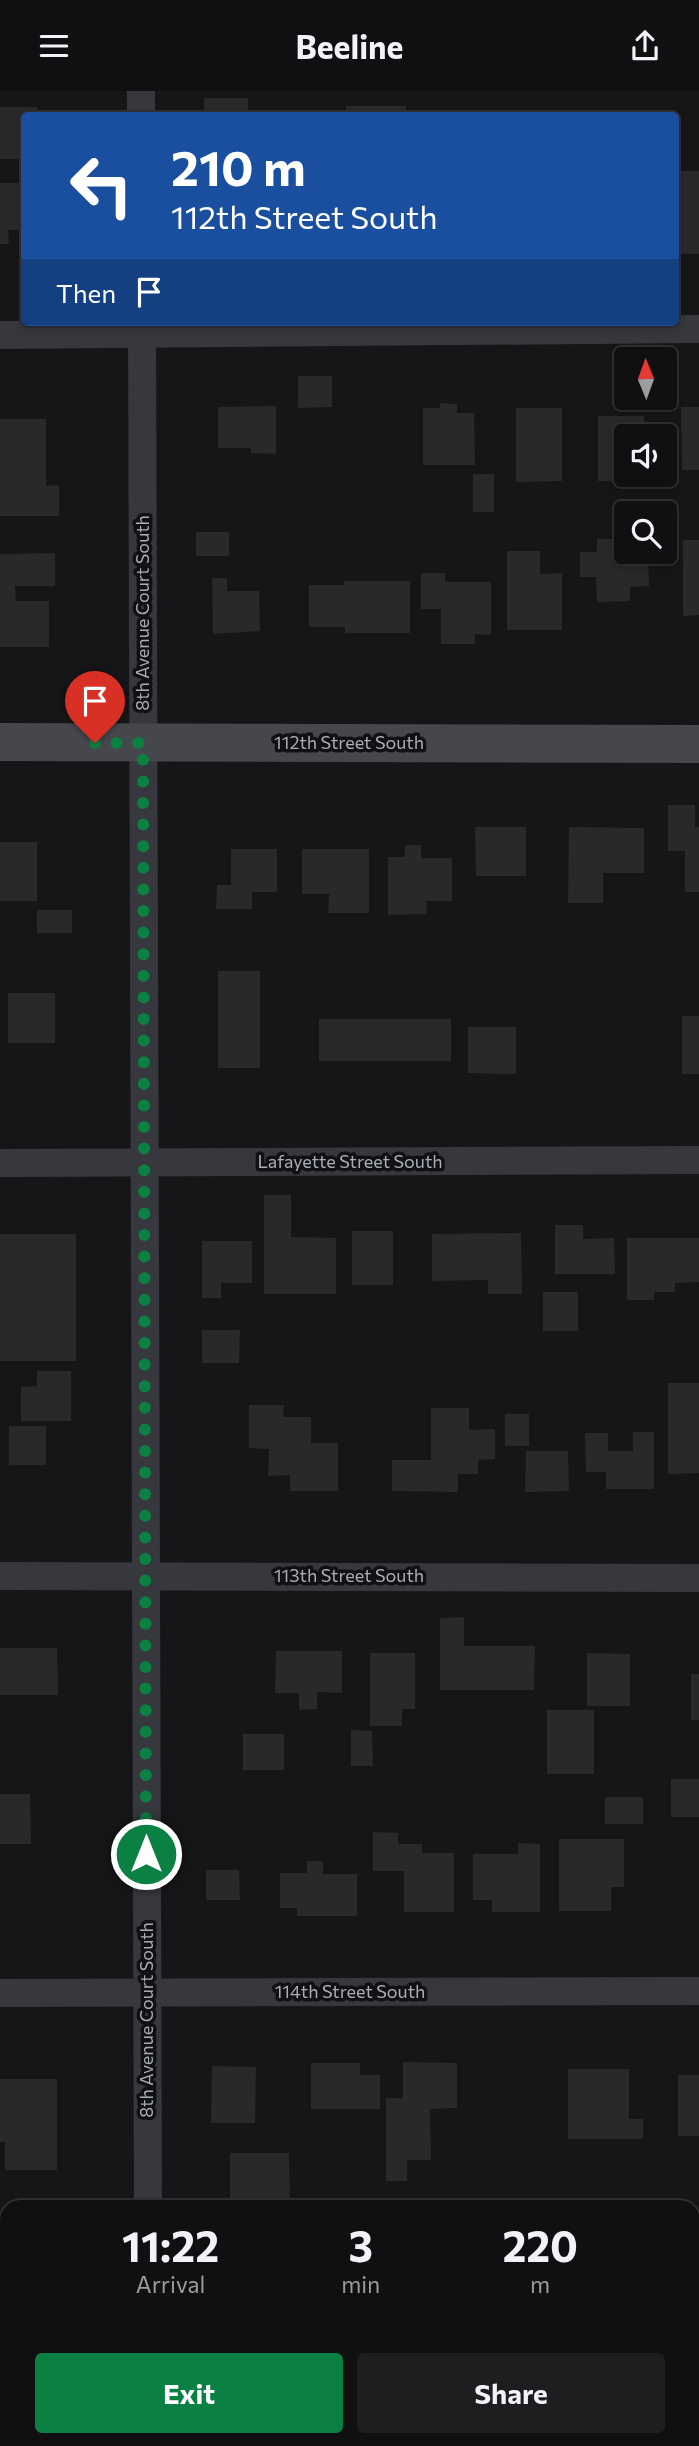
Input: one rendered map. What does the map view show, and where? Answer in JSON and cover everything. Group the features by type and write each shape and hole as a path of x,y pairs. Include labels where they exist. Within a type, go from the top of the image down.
{"main road":[{"name":"112th Street South","path":"0,742 699,744"}],"street":[{"path":"141,91 141,112"},
{"path":"0,335 142,329 699,329"},
{"name":"8th Avenue Court South","path":"142,329 148,2200"},
{"name":"Lafayette Street South","path":"0,1163 699,1160"},
{"name":"113th Street South","path":"0,1576 146,1574 699,1578"},
{"name":"114th Street South","path":"0,1993 699,1991"}],"building":[{"path":"204,98 248,98 248,112 204,112"},
{"path":"346,106 406,106 406,112 346,112"},
{"path":"0,107 37,107 37,112 21,112 21,159 0,159"},
{"path":"679,171 699,171 699,254 679,254"},
{"path":"0,183 21,183 21,230 8,230 9,244 0,244"},
{"path":"298,376 332,376 332,407 298,408"},
{"path":"440,403 457,404 457,413 474,413 475,465 423,465 423,408 440,408"},
{"path":"276,406 276,454 251,453 251,448 218,448 218,407"},
{"path":"681,407 699,407 699,470 682,470"},
{"path":"516,408 562,408 562,481 516,482"},
{"path":"598,416 644,416 644,424 614,424 614,481 598,481"},
{"path":"0,419 46,419 46,486 59,485 59,516 0,516"},
{"path":"473,474 494,474 494,512 473,512"},
{"path":"196,532 229,532 229,556 196,556"},
{"path":"597,539 614,539 614,564 648,564 649,586 630,587 630,601 597,602 596,577 580,577 580,552 597,552"},
{"path":"683,540 699,540 699,615 683,616"},
{"path":"507,551 540,551 540,574 562,573 562,630 507,630"},
{"path":"55,553 55,586 15,586 16,601 49,601 49,647 0,647 0,554"},
{"path":"421,573 445,573 445,582 491,582 491,635 475,634 475,644 441,644 441,609 421,609"},
{"path":"212,578 227,578 227,591 259,591 260,631 213,634"},
{"path":"344,581 410,581 410,633 345,633 345,627 309,627 309,585 344,585"},
{"path":"668,805 695,805 695,827 699,827 699,892 685,892 685,851 668,851"},
{"path":"475,827 526,827 526,876 476,876"},
{"path":"569,827 644,828 644,873 603,873 603,903 568,903"},
{"path":"0,842 37,842 37,901 0,901"},
{"path":"405,845 421,845 421,858 452,858 452,901 426,901 427,914 388,915 388,857 405,857"},
{"path":"231,849 277,849 277,892 252,892 252,909 216,909 217,885 231,885"},
{"path":"302,849 369,849 369,913 328,913 329,894 302,894"},
{"path":"37,910 72,910 72,933 37,933"},
{"path":"218,971 260,971 260,1068 218,1068"},
{"path":"8,993 55,993 55,1043 8,1043"},
{"path":"682,1016 699,1016 699,1074 682,1074"},
{"path":"319,1019 451,1019 451,1061 319,1061"},
{"path":"468,1027 516,1027 516,1074 468,1073"},
{"path":"264,1195 291,1195 291,1237 336,1238 336,1294 264,1294"},
{"path":"555,1225 583,1225 583,1239 614,1238 615,1274 555,1274"},
{"path":"352,1231 393,1231 393,1285 352,1285"},
{"path":"521,1233 522,1294 488,1294 488,1280 432,1281 432,1234"},
{"path":"0,1234 76,1234 76,1361 0,1361"},
{"path":"627,1238 699,1238 699,1282 675,1283 675,1292 654,1292 654,1300 627,1300"},
{"path":"202,1241 252,1241 252,1283 221,1283 221,1298 202,1298"},
{"path":"543,1292 578,1292 578,1331 543,1331"},
{"path":"202,1330 240,1330 239,1363 202,1363"},
{"path":"37,1371 71,1371 71,1421 21,1421 21,1387 37,1386"},
{"path":"668,1383 699,1383 699,1473 668,1474"},
{"path":"249,1405 284,1405 283,1417 311,1417 311,1443 338,1443 338,1491 290,1491 290,1475 268,1476 269,1449 249,1448"},
{"path":"431,1408 469,1408 469,1430 495,1429 495,1459 478,1460 478,1474 458,1474 458,1492 392,1491 392,1460 431,1460"},
{"path":"505,1414 529,1414 529,1446 505,1446"},
{"path":"9,1426 46,1426 46,1465 9,1465"},
{"path":"633,1432 654,1432 654,1489 606,1489 606,1472 586,1472 585,1433 608,1433 608,1451 633,1451"},
{"path":"526,1451 568,1451 569,1491 525,1492"},
{"path":"464,1617 464,1646 535,1646 534,1690 440,1690 440,1618"},
{"path":"0,1648 57,1648 58,1695 0,1695"},
{"path":"276,1651 342,1651 342,1693 317,1692 317,1709 299,1710 299,1693 275,1693"},
{"path":"370,1653 415,1653 415,1709 402,1709 402,1726 370,1726"},
{"path":"587,1653 630,1654 630,1706 587,1706"},
{"path":"691,1674 699,1674 699,1720 691,1720"},
{"path":"547,1710 594,1710 594,1774 547,1774"},
{"path":"351,1730 372,1731 373,1766 351,1766"},
{"path":"243,1734 284,1734 284,1770 243,1770"},
{"path":"671,1779 699,1779 699,1817 671,1817"},
{"path":"0,1794 30,1794 31,1844 0,1844"},
{"path":"605,1797 643,1797 643,1824 605,1824"},
{"path":"373,1832 398,1833 398,1844 422,1844 422,1853 454,1853 454,1912 404,1912 404,1871 373,1871"},
{"path":"559,1839 624,1839 624,1887 611,1887 611,1911 559,1911"},
{"path":"518,1843 540,1844 540,1912 492,1912 492,1900 473,1900 473,1854 518,1854"},
{"path":"307,1861 323,1861 323,1874 357,1874 357,1916 297,1916 297,1908 280,1908 280,1873 307,1873"},
{"path":"206,1870 239,1870 240,1900 206,1900"},
{"path":"403,2062 457,2063 457,2108 430,2109 431,2160 407,2160 407,2181 386,2181 386,2098 403,2098"},
{"path":"311,2063 360,2063 360,2075 380,2075 380,2109 311,2109"},
{"path":"212,2066 256,2067 255,2123 211,2123"},
{"path":"568,2069 629,2069 629,2119 643,2119 643,2139 568,2139"},
{"path":"678,2075 699,2075 699,2136 678,2136"},
{"path":"0,2079 57,2079 57,2170 5,2170 5,2142 0,2142"},
{"path":"230,2153 289,2153 290,2200 230,2200"}],"route":[{"path":"95,743 143,743 146,1854"}]}
